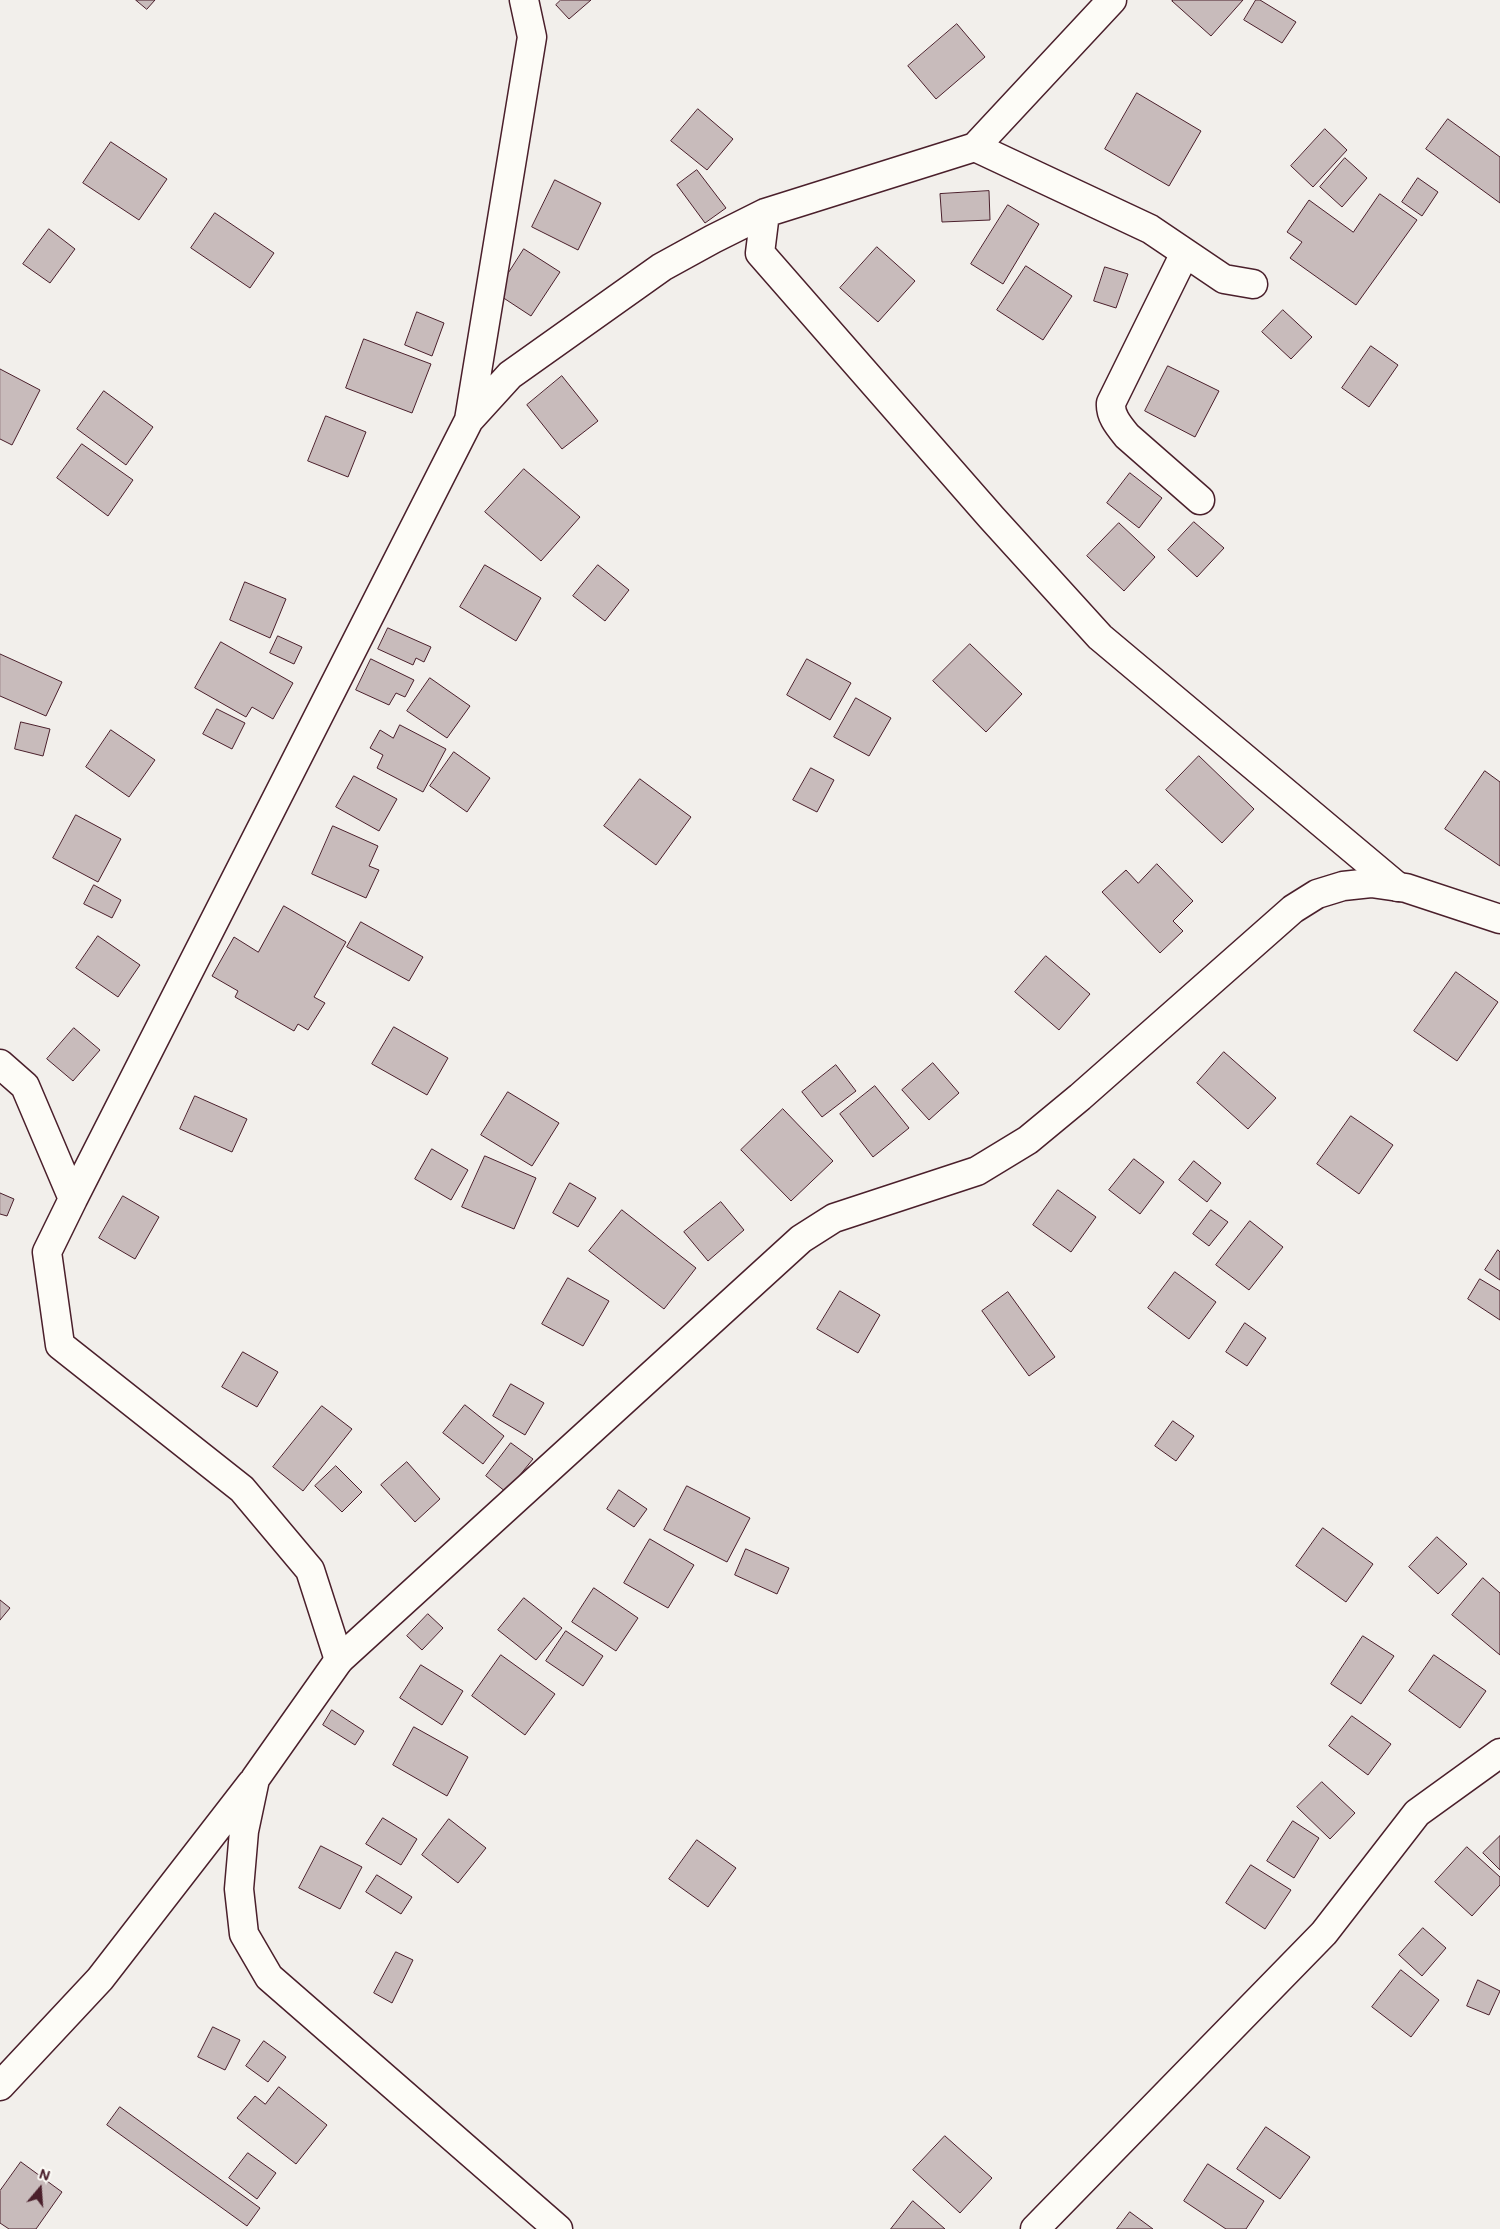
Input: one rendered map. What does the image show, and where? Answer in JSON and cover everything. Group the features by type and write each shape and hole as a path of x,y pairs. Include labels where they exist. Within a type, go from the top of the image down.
{"street":[{"path":"469,420 532,37 524,0"},
{"path":"339,1660 310,1570 242,1489 60,1346 47,1252 469,420 510,375 662,267 765,213 975,147 1112,0"},
{"path":"975,147 1150,229 1224,279 1253,284"},
{"path":"765,213 760,253 984,510 1100,637 1398,887"},
{"path":"1185,254 1111,403 1111,410 1126,436 1200,500"},
{"path":"0,2086 100,1979 255,1779 339,1660 801,1239 834,1218 977,1171 1028,1140 1080,1097 1292,909 1317,894 1343,886 1371,882 1398,887 1500,919"},
{"path":"0,1064 26,1086 73,1199"},
{"path":"1035,2229 1324,1933 1417,1813 1500,1753"},
{"path":"255,1779 244,1832 239,1889 244,1934 269,1977 558,2229"}],"building":[{"path":"136,0 155,0 147,9"},
{"path":"561,0 591,0 569,19 556,5"},
{"path":"1243,0 1211,36 1172,1"},
{"path":"1256,0 1260,0 1296,22 1282,43 1244,20"},
{"path":"957,24 985,57 936,99 908,66"},
{"path":"1137,93 1201,131 1169,186 1105,149"},
{"path":"698,109 733,139 707,170 671,141"},
{"path":"1448,119 1500,157 1500,203 1426,149"},
{"path":"1325,129 1347,150 1313,187 1291,166"},
{"path":"111,142 167,179 139,220 83,183"},
{"path":"1345,158 1367,178 1342,207 1320,187"},
{"path":"697,170 726,208 705,223 677,185"},
{"path":"1418,178 1438,192 1422,216 1402,202"},
{"path":"555,180 601,203 578,250 532,227"},
{"path":"989,191 990,220 942,222 940,194"},
{"path":"1380,194 1417,220 1356,305 1290,258 1302,242 1287,232 1309,200 1353,232"},
{"path":"1008,205 1039,224 1003,284 971,264"},
{"path":"215,213 274,253 250,288 191,248"},
{"path":"49,229 75,249 50,283 23,264"},
{"path":"877,247 915,281 878,322 840,288"},
{"path":"524,249 560,272 531,316 496,293"},
{"path":"1026,266 1072,296 1043,340 997,310"},
{"path":"1105,267 1128,274 1116,308 1094,301"},
{"path":"1283,310 1312,337 1291,359 1262,332"},
{"path":"417,312 444,323 432,356 405,345"},
{"path":"364,339 431,364 412,413 346,388"},
{"path":"1371,346 1398,365 1369,407 1342,388"},
{"path":"1168,366 1219,391 1195,437 1145,411"},
{"path":"0,369 40,390 12,445 0,439"},
{"path":"562,376 598,421 562,449 527,405"},
{"path":"104,391 153,427 126,465 77,429"},
{"path":"326,416 366,432 348,477 308,461"},
{"path":"82,444 133,480 108,516 57,478"},
{"path":"524,469 580,517 541,561 485,512"},
{"path":"1130,473 1162,498 1139,528 1107,503"},
{"path":"1194,522 1224,548 1197,577 1168,550"},
{"path":"1119,523 1155,557 1124,591 1087,556"},
{"path":"485,565 541,598 516,641 460,607"},
{"path":"598,565 629,590 605,621 573,596"},
{"path":"245,582 286,599 270,638 230,620"},
{"path":"388,628 431,647 424,662 416,658 413,665 378,649"},
{"path":"278,636 302,647 294,664 270,653"},
{"path":"221,642 293,683 273,719 252,707 246,717 195,688"},
{"path":"970,644 1022,694 986,732 933,681"},
{"path":"0,654 62,682 46,716 0,696"},
{"path":"371,659 414,680 405,697 396,693 389,705 356,690"},
{"path":"807,659 851,683 830,720 787,695"},
{"path":"430,678 470,706 447,738 407,711"},
{"path":"856,698 891,718 869,756 834,737"},
{"path":"217,709 245,723 232,749 203,734"},
{"path":"21,722 50,729 43,756 15,749"},
{"path":"400,725 446,749 423,792 377,768 383,755 370,748 380,730 393,738"},
{"path":"111,730 155,760 129,797 86,767"},
{"path":"454,752 490,778 467,812 430,786"},
{"path":"1199,756 1254,809 1222,843 1166,790"},
{"path":"811,768 834,780 817,812 793,800"},
{"path":"1485,771 1500,782 1500,866 1445,829"},
{"path":"354,776 397,799 379,831 336,807"},
{"path":"640,779 691,817 656,865 604,826"},
{"path":"76,815 121,839 98,882 53,858"},
{"path":"333,826 378,846 369,866 379,870 366,898 312,874"},
{"path":"1157,864 1193,901 1173,921 1183,931 1160,953 1102,892 1126,870 1138,883"},
{"path":"94,885 121,900 112,918 84,904"},
{"path":"284,906 346,942 314,997 325,1003 308,1030 298,1024 294,1031 235,997 238,991 212,976 234,937 258,952"},
{"path":"361,922 423,957 409,981 347,947"},
{"path":"98,936 140,965 118,997 76,968"},
{"path":"1046,956 1090,994 1059,1030 1015,992"},
{"path":"1456,972 1498,1002 1457,1061 1414,1031"},
{"path":"394,1027 448,1058 427,1095 372,1064"},
{"path":"74,1028 100,1050 73,1081 47,1059"},
{"path":"1224,1052 1276,1098 1248,1129 1197,1083"},
{"path":"933,1063 959,1093 929,1120 902,1090"},
{"path":"836,1065 856,1091 822,1117 802,1092"},
{"path":"875,1086 909,1128 873,1157 840,1114"},
{"path":"508,1092 559,1123 532,1166 481,1135"},
{"path":"195,1096 247,1119 232,1152 180,1129"},
{"path":"783,1109 833,1161 791,1201 741,1150"},
{"path":"1351,1116 1393,1145 1359,1194 1317,1164"},
{"path":"432,1149 468,1170 451,1200 415,1179"},
{"path":"485,1156 536,1178 514,1229 462,1207"},
{"path":"1134,1159 1164,1182 1140,1214 1109,1190"},
{"path":"1194,1161 1221,1183 1207,1202 1179,1180"},
{"path":"570,1183 596,1198 578,1227 553,1213"},
{"path":"1058,1190 1096,1217 1071,1252 1033,1225"},
{"path":"0,1193 14,1199 7,1216 0,1214"},
{"path":"123,1196 159,1217 135,1259 99,1238"},
{"path":"721,1202 744,1230 708,1261 684,1232"},
{"path":"622,1210 696,1268 664,1309 589,1251"},
{"path":"1211,1210 1228,1222 1209,1246 1193,1234"},
{"path":"1250,1221 1283,1247 1249,1290 1216,1265"},
{"path":"1498,1250 1500,1252 1500,1280 1485,1270"},
{"path":"1175,1272 1216,1302 1189,1339 1148,1308"},
{"path":"568,1278 609,1301 583,1346 542,1324"},
{"path":"1480,1279 1500,1291 1500,1320 1468,1299"},
{"path":"840,1291 880,1315 858,1353 817,1329"},
{"path":"1008,1292 1055,1357 1029,1376 982,1311"},
{"path":"1245,1323 1266,1338 1247,1366 1226,1352"},
{"path":"243,1352 278,1372 257,1407 222,1387"},
{"path":"511,1384 544,1403 525,1435 493,1416"},
{"path":"465,1405 504,1436 483,1464 443,1433"},
{"path":"322,1406 352,1429 303,1491 273,1467"},
{"path":"1173,1421 1194,1436 1176,1461 1155,1446"},
{"path":"511,1443 533,1459 506,1492 486,1476"},
{"path":"407,1462 440,1499 415,1522 381,1485"},
{"path":"336,1466 362,1492 342,1512 315,1486"},
{"path":"687,1486 750,1518 727,1562 664,1530"},
{"path":"619,1490 647,1509 634,1527 607,1509"},
{"path":"1323,1528 1373,1564 1346,1602 1296,1566"},
{"path":"1437,1537 1467,1564 1438,1594 1409,1567"},
{"path":"650,1539 694,1565 668,1608 624,1583"},
{"path":"746,1549 789,1568 777,1594 735,1575"},
{"path":"1483,1578 1500,1593 1500,1655 1452,1615"},
{"path":"594,1588 638,1618 616,1651 572,1622"},
{"path":"524,1598 562,1628 536,1660 498,1630"},
{"path":"0,1600 10,1608 0,1620"},
{"path":"428,1614 443,1628 422,1650 407,1636"},
{"path":"566,1631 603,1656 583,1686 546,1661"},
{"path":"1363,1636 1394,1656 1361,1704 1331,1684"},
{"path":"501,1655 555,1694 525,1735 472,1696"},
{"path":"1434,1655 1486,1691 1460,1728 1409,1691"},
{"path":"421,1665 463,1691 442,1725 400,1698"},
{"path":"332,1710 364,1731 355,1745 323,1725"},
{"path":"1352,1716 1391,1744 1368,1775 1329,1746"},
{"path":"414,1727 468,1757 447,1796 393,1765"},
{"path":"1322,1782 1355,1813 1330,1839 1297,1807"},
{"path":"383,1818 417,1839 401,1865 366,1844"},
{"path":"449,1819 486,1848 458,1883 422,1855"},
{"path":"1293,1821 1319,1838 1294,1878 1267,1861"},
{"path":"1500,1836 1500,1870 1483,1853"},
{"path":"697,1840 736,1868 708,1907 669,1879"},
{"path":"321,1846 362,1867 340,1909 299,1888"},
{"path":"1467,1847 1500,1877 1500,1885 1472,1916 1435,1882"},
{"path":"1251,1865 1291,1890 1265,1929 1226,1903"},
{"path":"377,1875 412,1897 401,1914 366,1892"},
{"path":"1423,1928 1446,1948 1422,1976 1399,1955"},
{"path":"396,1952 413,1960 392,2003 374,1993"},
{"path":"1401,1970 1439,2000 1411,2037 1372,2007"},
{"path":"1478,1980 1500,1991 1489,2015 1467,2006"},
{"path":"213,2027 240,2040 225,2070 198,2057"},
{"path":"264,2041 286,2057 268,2082 246,2066"},
{"path":"279,2087 327,2125 296,2164 237,2118 255,2096 265,2104"},
{"path":"120,2107 260,2208 247,2226 107,2125"},
{"path":"1266,2127 1310,2157 1280,2199 1237,2169"},
{"path":"945,2136 992,2178 960,2213 913,2170"},
{"path":"248,2153 276,2173 257,2199 229,2178"},
{"path":"21,2162 62,2192 36,2229 9,2229 0,2223 0,2191"},
{"path":"1208,2164 1264,2201 1246,2229 1226,2229 1184,2201"},
{"path":"913,2201 945,2229 891,2229"},
{"path":"1130,2212 1153,2229 1117,2229"}]}
